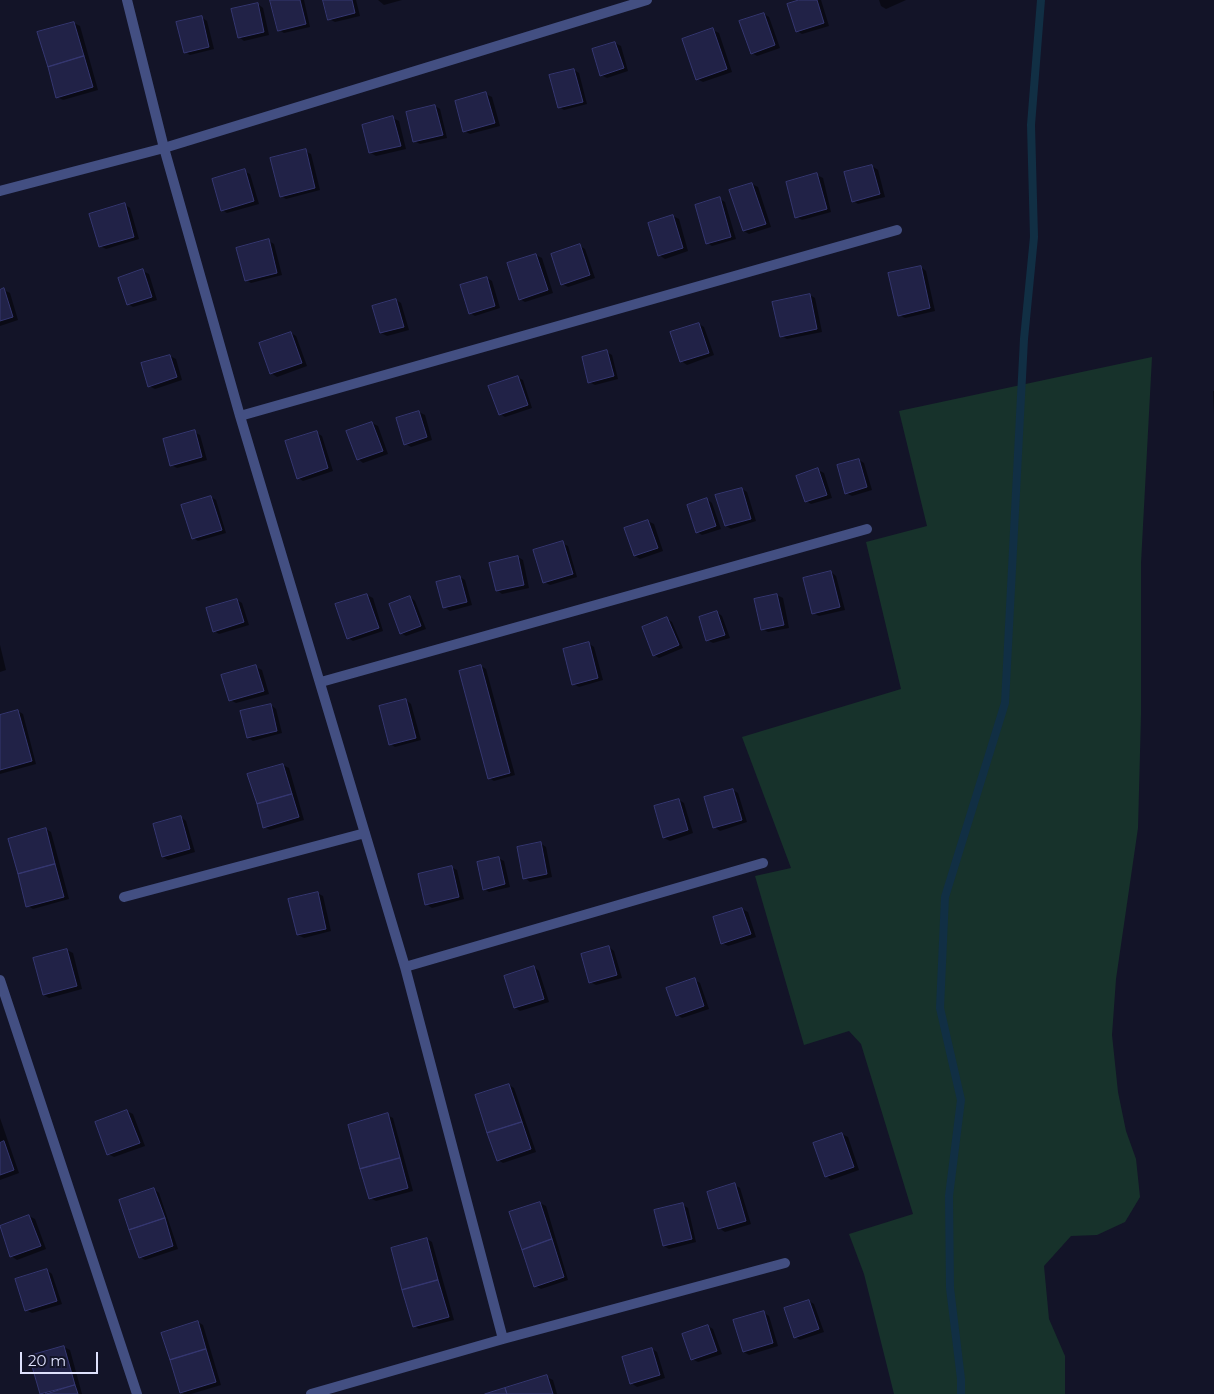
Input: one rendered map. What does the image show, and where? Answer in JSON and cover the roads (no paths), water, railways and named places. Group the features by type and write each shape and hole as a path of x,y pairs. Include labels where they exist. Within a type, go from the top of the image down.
{"street":[{"path":"127,0 164,148 240,416 406,967 503,1339"},
{"path":"0,191 164,148 647,0"},
{"path":"240,416 897,230"},
{"path":"320,682 867,529"},
{"path":"124,897 365,833"},
{"path":"406,967 763,863"},
{"path":"0,980 137,1394"},
{"path":"311,1394 503,1339 785,1263"}],"waterway":[{"path":"961,1394 961,1379 950,1288 949,1196 961,1100 940,1008 945,897 1005,703 1024,339 1034,237 1031,125 1041,0"}]}
